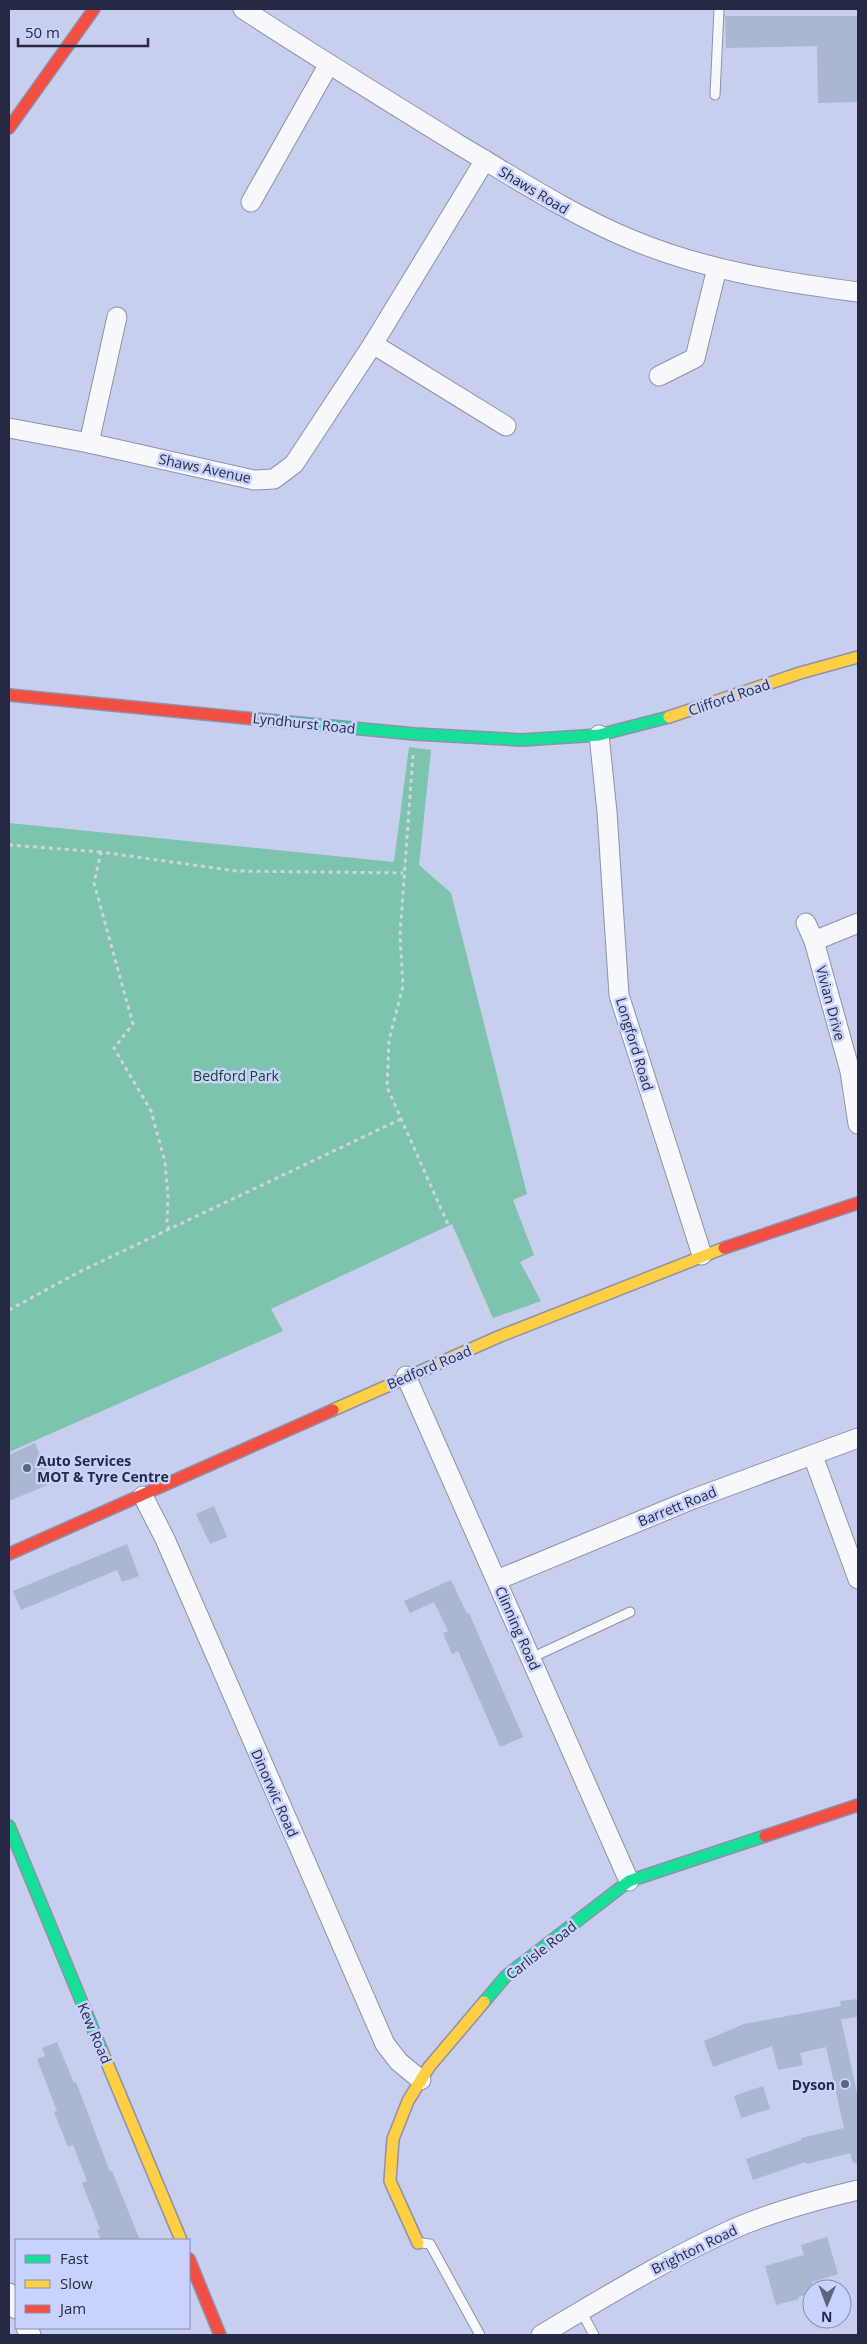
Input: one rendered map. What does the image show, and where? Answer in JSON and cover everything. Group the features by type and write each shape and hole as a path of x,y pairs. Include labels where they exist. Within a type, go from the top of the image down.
{"street":[{"path":"9,128 94,9"},
{"name":"Shaws Road","path":"243,9 566,210 632,240 717,268 782,282 858,292"},
{"path":"251,202 329,64"},
{"name":"Shaws Avenue","path":"9,428 90,443 254,480 274,479 294,464 373,344 484,160"},
{"path":"659,376 696,358 717,268"},
{"path":"90,443 116,317"},
{"path":"373,344 506,426"},
{"name":"Clifford Road","path":"599,735 675,715 800,673 858,657"},
{"name":"Lyndhurst Road","path":"9,695 415,734 522,740 599,735"},
{"name":"Longford Road","path":"599,735 607,812 619,995 702,1255"},
{"path":"814,941 858,923"},
{"name":"Vivian Drive","path":"806,924 814,941 850,1071 858,1124"},
{"name":"Bedford Road","path":"9,1554 143,1496 406,1376 498,1337 702,1255 858,1203"},
{"name":"Clinning Road","path":"406,1376 629,1881"},
{"name":"Barrett Road","path":"497,1580 693,1499 858,1438"},
{"path":"813,1456 858,1579"},
{"name":"Dinorwic Road","path":"143,1496 168,1548 385,2044 399,2062 421,2080"},
{"name":"Carlisle Road","path":"418,2243 390,2181 393,2139 408,2101 429,2067 506,1976 629,1881 858,1805"},
{"name":"Kew Road","path":"9,1826 181,2239"},
{"name":"Brighton Road","path":"541,2335 646,2273 732,2230 795,2208 858,2190"},
{"path":"190,2261 220,2335"},
{"path":"9,2293 15,2307"}],"lane":[{"path":"715,94 719,9"},
{"path":"531,1658 630,1612"},
{"path":"418,2243 430,2244 480,2335"},
{"path":"581,2311 594,2335"}],"path":[{"path":"415,734 403,873 400,934 403,986 389,1040 387,1087 498,1337"},
{"path":"9,845 101,852 236,872 403,873"},
{"path":"101,852 94,883 133,1024 114,1048 151,1111 165,1162 168,1197 167,1224 169,1230"},
{"path":"9,1310 79,1272 401,1120"},
{"path":"795,2208 807,2243"},
{"path":"815,2212 822,2239"}],"green space":[{"name":"Bedford Park","path":"409,747 431,750 419,865 451,893 527,1194 513,1200 534,1255 520,1262 541,1301 493,1318 452,1224 271,1309 283,1331 9,1452 9,823 394,862"}],"building":[{"path":"725,16 858,16 857,102 818,103 817,46 726,48"},
{"name":"Auto Services MOT & Tyre Centre","path":"35,1443 52,1483 9,1501 9,1455"},
{"path":"214,1506 227,1537 210,1544 196,1514"},
{"path":"127,1544 139,1576 122,1582 117,1570 21,1610 13,1591"},
{"path":"451,1580 467,1614 469,1613 523,1737 500,1747 458,1651 452,1654 443,1633 448,1631 434,1602 410,1613 404,1601"},
{"path":"858,1999 858,2017 841,2019 858,2098 858,2163 853,2163 850,2153 807,2164 806,2162 753,2180 746,2159 801,2140 801,2138 844,2128 826,2047 800,2053 803,2065 778,2070 772,2046 713,2067 704,2041 744,2024 841,2006 840,2001"},
{"path":"57,2042 74,2083 76,2082 110,2172 112,2171 140,2239 101,2239 97,2230 100,2229 82,2183 87,2181 73,2145 68,2147 54,2112 57,2111 37,2059 45,2056 42,2048"},
{"path":"763,2086 770,2109 741,2118 734,2096"},
{"path":"827,2237 838,2274 822,2279 802,2279 802,2296 798,2297 799,2299 776,2305 765,2266 804,2255 801,2245"}],"traffic: fast":[{"path":"256,719 415,734 522,740 599,735 669,717"},
{"path":"9,1826 102,2051"},
{"path":"484,2002 506,1976 629,1881 765,1836"}],"traffic: slow":[{"path":"669,717 800,673 858,657"},
{"path":"333,1410 498,1337 724,1248"},
{"path":"418,2243 390,2181 393,2139 408,2101 429,2067 484,2002"},
{"path":"102,2051 181,2239"}],"traffic: jam":[{"path":"9,128 94,9"},
{"path":"9,695 256,719"},
{"path":"724,1248 858,1203"},
{"path":"9,1554 333,1410"},
{"path":"765,1836 858,1805"},
{"path":"190,2261 220,2335"}],"place":[{"name":"Auto Services MOT & Tyre Centre","path":"27,1468"},
{"name":"Dyson","path":"845,2084"}]}
